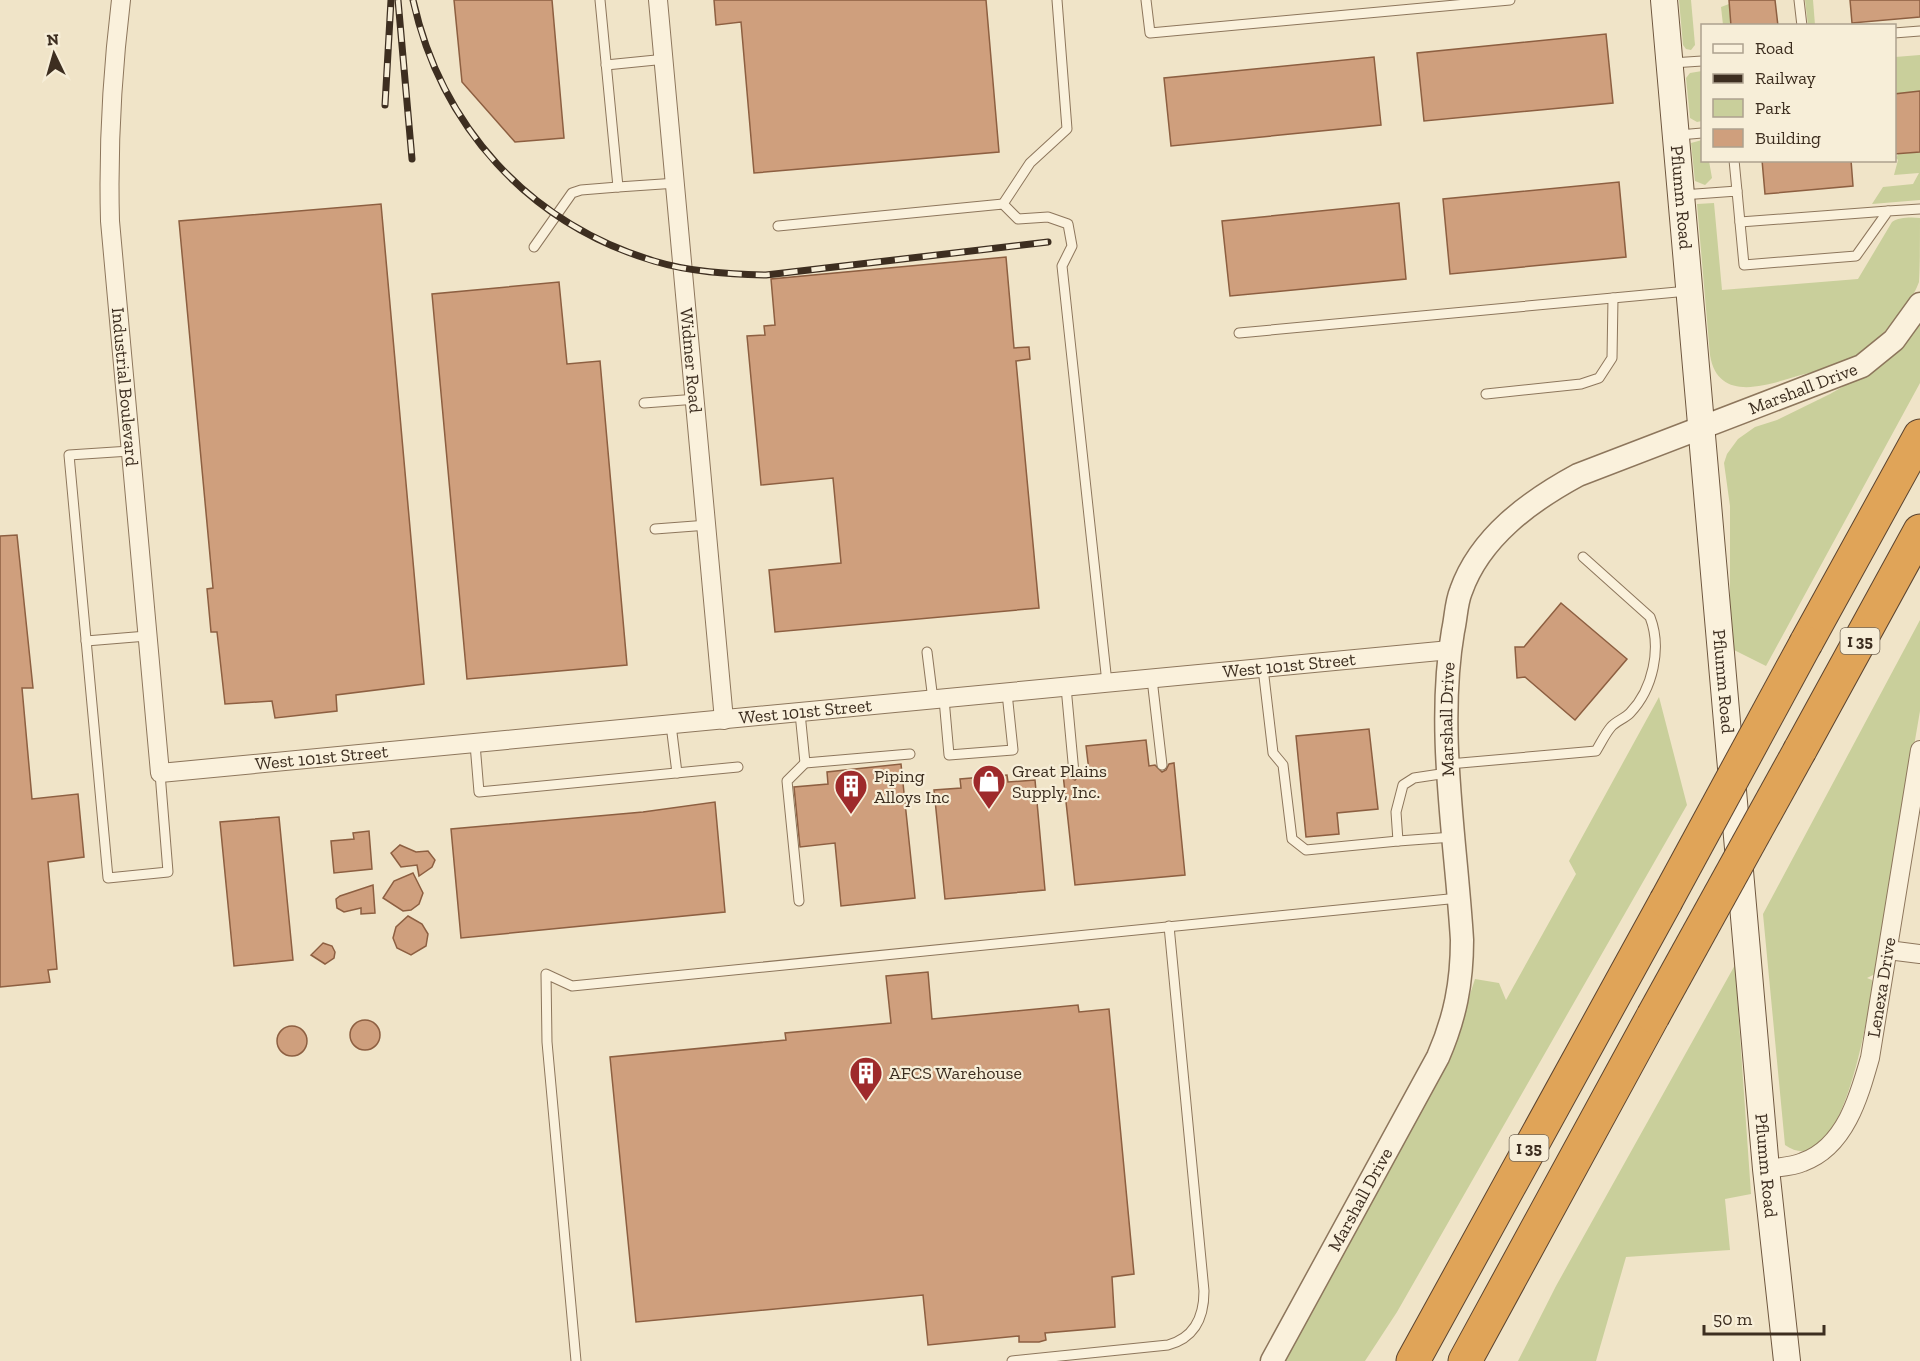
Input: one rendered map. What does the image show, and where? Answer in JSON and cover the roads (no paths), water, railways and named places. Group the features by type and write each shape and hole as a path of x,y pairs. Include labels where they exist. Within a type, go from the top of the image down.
{"highway":[{"name":"I 35","path":"1413,1361 1920,436"},
{"name":"I 35","path":"1465,1361 1920,531"},
{"path":"1479,1361 1518,1264"},
{"path":"1401,1361 1447,1299"}],"main road":[{"name":"Pflumm Road","path":"1664,0 1766,1169 1787,1361"}],"street":[{"name":"Industrial Boulevard","path":"121,0 111,87 110,220 160,773"},
{"name":"Widmer Road","path":"658,0 666,59 724,720"},
{"name":"Marshall Drive","path":"1272,1361 1438,1057 1450,1028 1459,996 1462,967 1460,898 1445,711 1450,650 1460,592 1468,575 1494,538 1520,511 1546,492 1578,475 1862,366 1894,340 1920,304"},
{"name":"West 101st Street","path":"160,773 1450,650"},
{"name":"Lenexa Drive","path":"1766,1169 1801,1163 1818,1155 1832,1143 1852,1113 1870,1058 1920,750"},
{"path":"1888,950 1920,954"}],"lane":[{"path":"600,0 618,187"},
{"path":"1003,204 1030,163 1067,129 1057,0"},
{"path":"1146,0 1150,33 1510,0"},
{"path":"1799,0 1802,24"},
{"path":"1896,33 1920,31"},
{"path":"606,65 666,59"},
{"path":"1670,64 1701,61"},
{"path":"1676,135 1701,133"},
{"path":"1734,162 1744,265 1856,256 1888,211"},
{"path":"534,247 572,194 581,190 677,183"},
{"path":"1682,195 1737,191"},
{"path":"778,226 1003,204"},
{"path":"1003,204 1018,219 1048,217 1068,224 1072,246 1062,266 1107,683"},
{"path":"1740,222 1920,209"},
{"path":"1239,333 1690,291"},
{"path":"1486,394 1581,384 1599,378 1612,358 1614,298"},
{"path":"644,403 697,399"},
{"path":"130,451 69,455 108,878 168,872 160,773"},
{"path":"655,529 708,525"},
{"path":"1398,841 1396,812 1402,785 1422,776 1449,769 1596,751 1612,726 1629,714 1643,693 1653,672 1655,652 1655,630 1650,617 1583,558"},
{"path":"86,641 147,636"},
{"path":"927,652 949,756 1013,750 1007,693"},
{"path":"1263,668 1273,753 1283,765 1292,838 1306,850 1456,836"},
{"path":"1152,679 1162,765"},
{"path":"1066,687 1074,773"},
{"path":"800,713 805,763"},
{"path":"671,725 677,773"},
{"path":"474,744 479,792 738,767"},
{"path":"799,901 786,781 805,763 910,754"},
{"path":"576,1361 547,1042 546,974 572,986 1460,898"},
{"path":"1012,1361 1168,1346 1184,1339 1199,1321 1204,1305 1169,926"},
{"path":"1131,1350 1133,1361"}],"railway":[{"path":"385,105 391,0"},
{"path":"398,0 412,159"},
{"path":"413,0 426,46 445,89 468,128 497,164 530,195 567,222 609,244 654,261 681,268 766,275 1048,242"}],"place":[{"name":"Great Plains Supply, Inc.","path":"989,810"},
{"name":"Piping Alloys Inc","path":"851,815"},
{"name":"AFCS Warehouse","path":"866,1102"}]}
